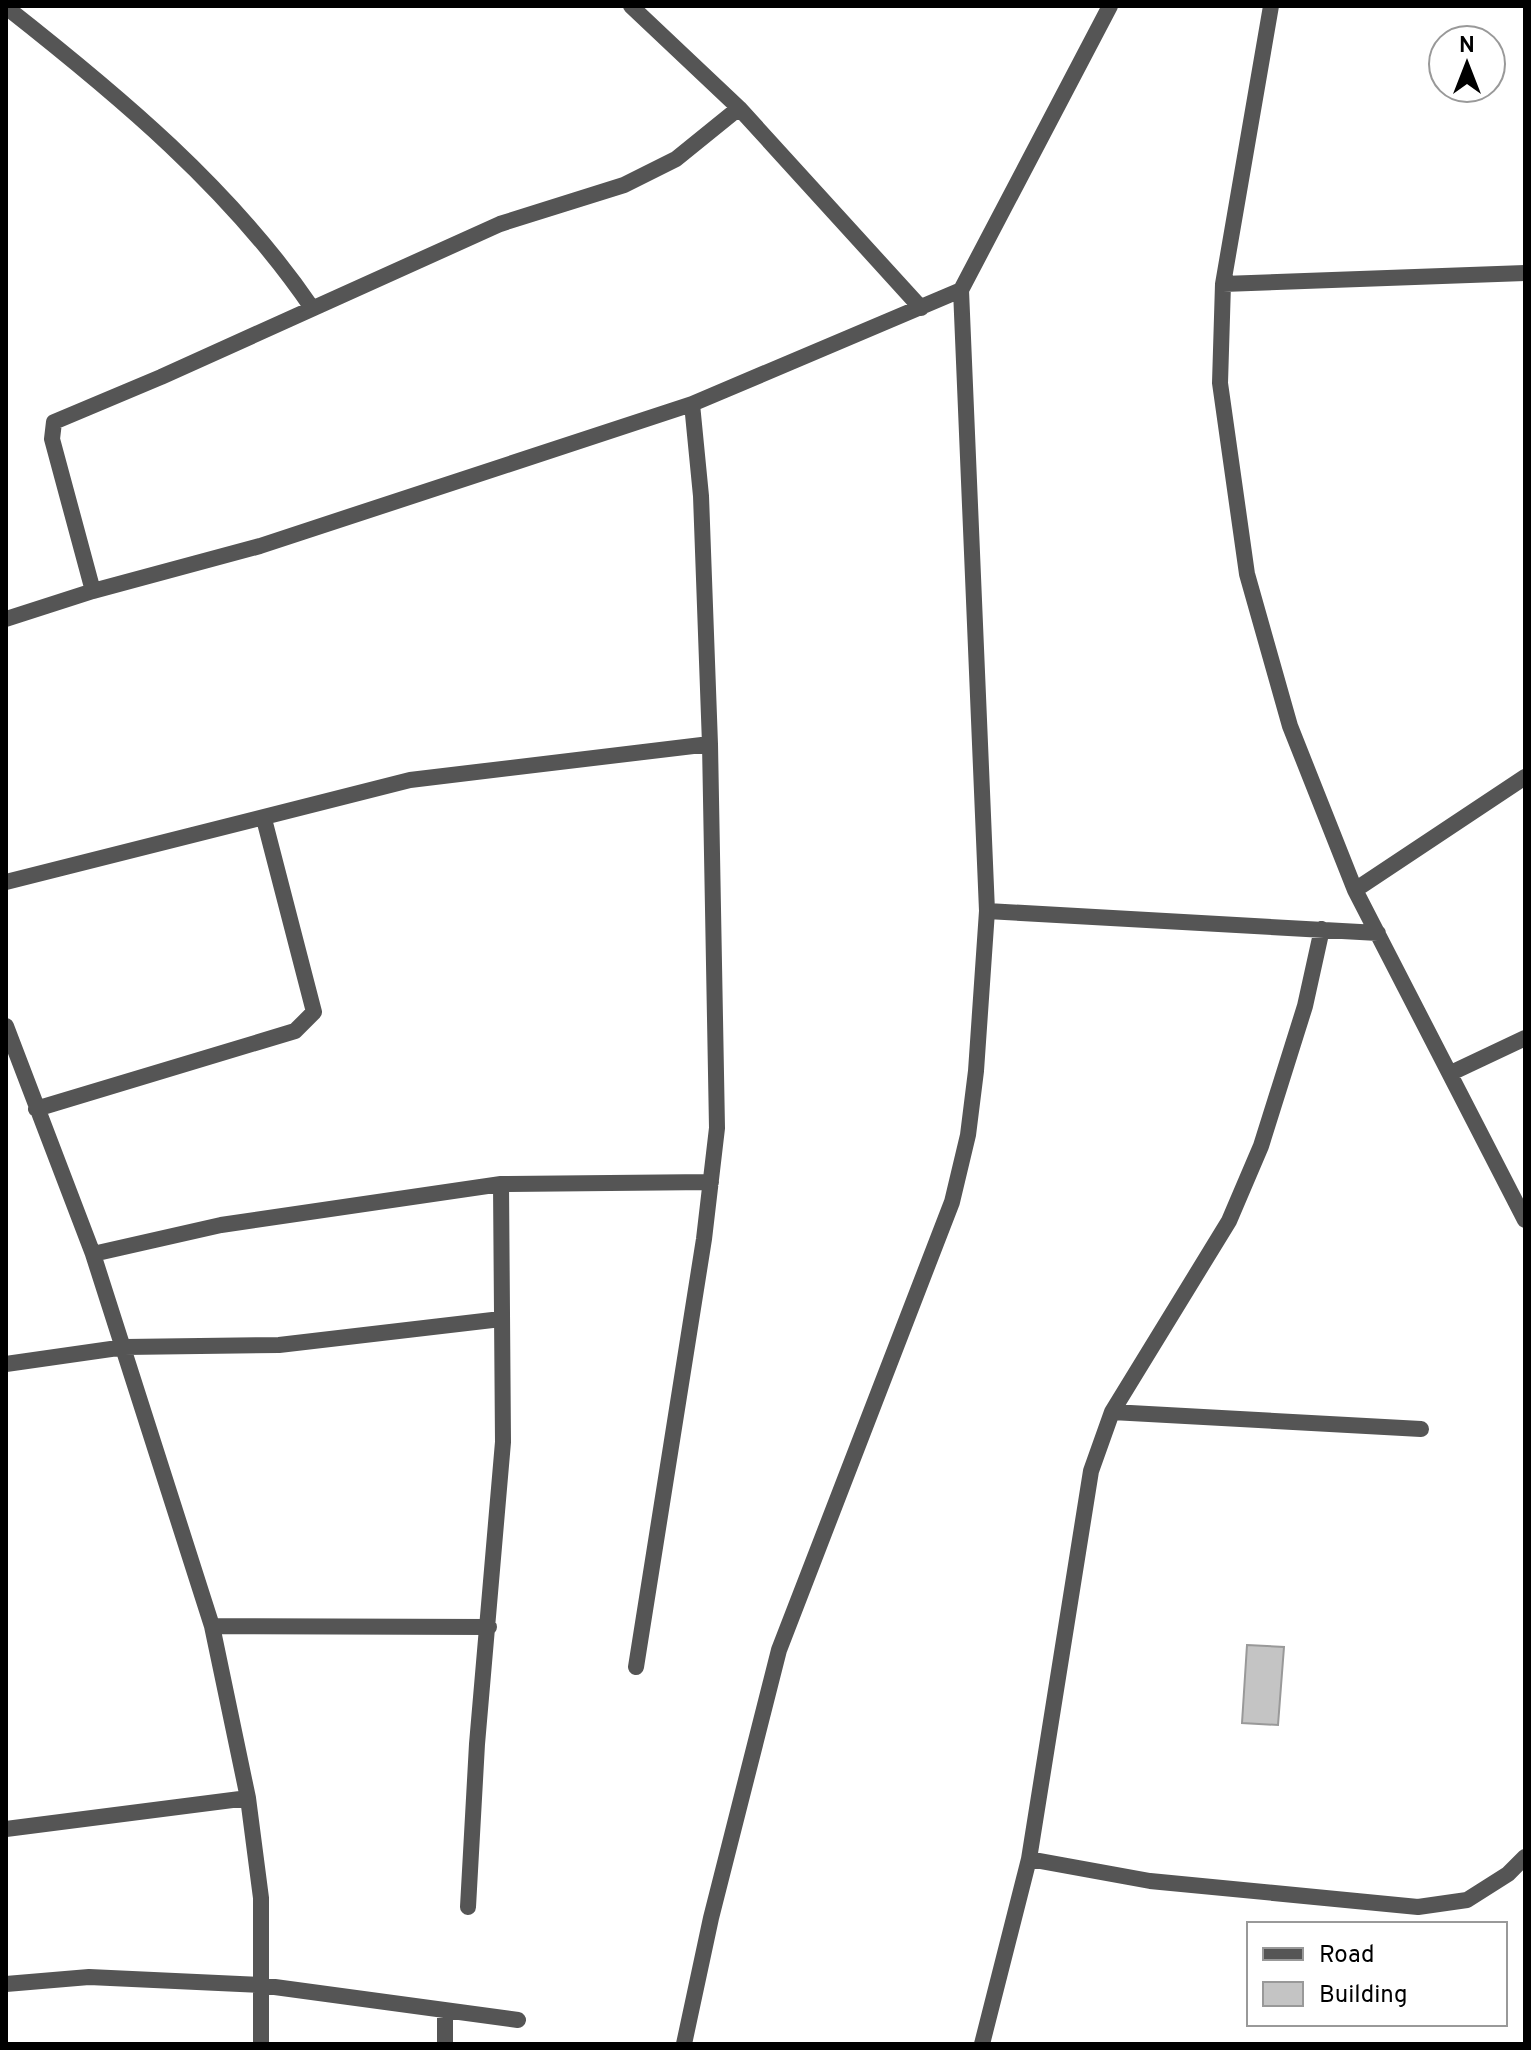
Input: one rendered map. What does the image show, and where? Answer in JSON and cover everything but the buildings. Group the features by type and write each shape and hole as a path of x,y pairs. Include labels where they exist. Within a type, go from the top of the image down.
{"street":[{"path":"631,6 739,108 921,308"},
{"path":"684,2044 711,1918 779,1650 952,1202 968,1135 976,1071 987,911 961,290 1110,6"},
{"path":"1271,6 1223,284 1220,383 1247,574 1290,726 1355,890 1525,1220"},
{"path":"6,7 133,113 226,199 275,253 312,308"},
{"path":"93,591 52,439 50,429 54,422 500,224 624,185 676,159 739,108"},
{"path":"1223,284 1525,273"},
{"path":"6,619 93,591 260,546 692,404 961,290"},
{"path":"636,1667 717,1128 710,744 701,496 692,404"},
{"path":"6,882 410,780 710,744"},
{"path":"1355,890 1525,777"},
{"path":"36,1109 295,1031 307,1023 314,1012 264,819"},
{"path":"987,911 1378,933"},
{"path":"982,2044 1029,1859 1091,1471 1112,1412 1229,1221 1256,1158 1305,1006 1322,929"},
{"path":"6,1026 125,1347 212,1626 248,1798 261,1898 261,2044"},
{"path":"1451,1073 1525,1038"},
{"path":"93,1254 221,1225 501,1184 711,1182"},
{"path":"468,1907 503,1442 501,1184"},
{"path":"6,1364 125,1347 279,1345 501,1319"},
{"path":"1112,1412 1421,1429"},
{"path":"212,1626 489,1627"},
{"path":"6,1829 248,1798"},
{"path":"1029,1859 1150,1881 1418,1907 1467,1900 1508,1874 1525,1857"},
{"path":"6,1984 89,1977 260,1985 518,2020"},
{"path":"445,2010 445,2044"}]}
